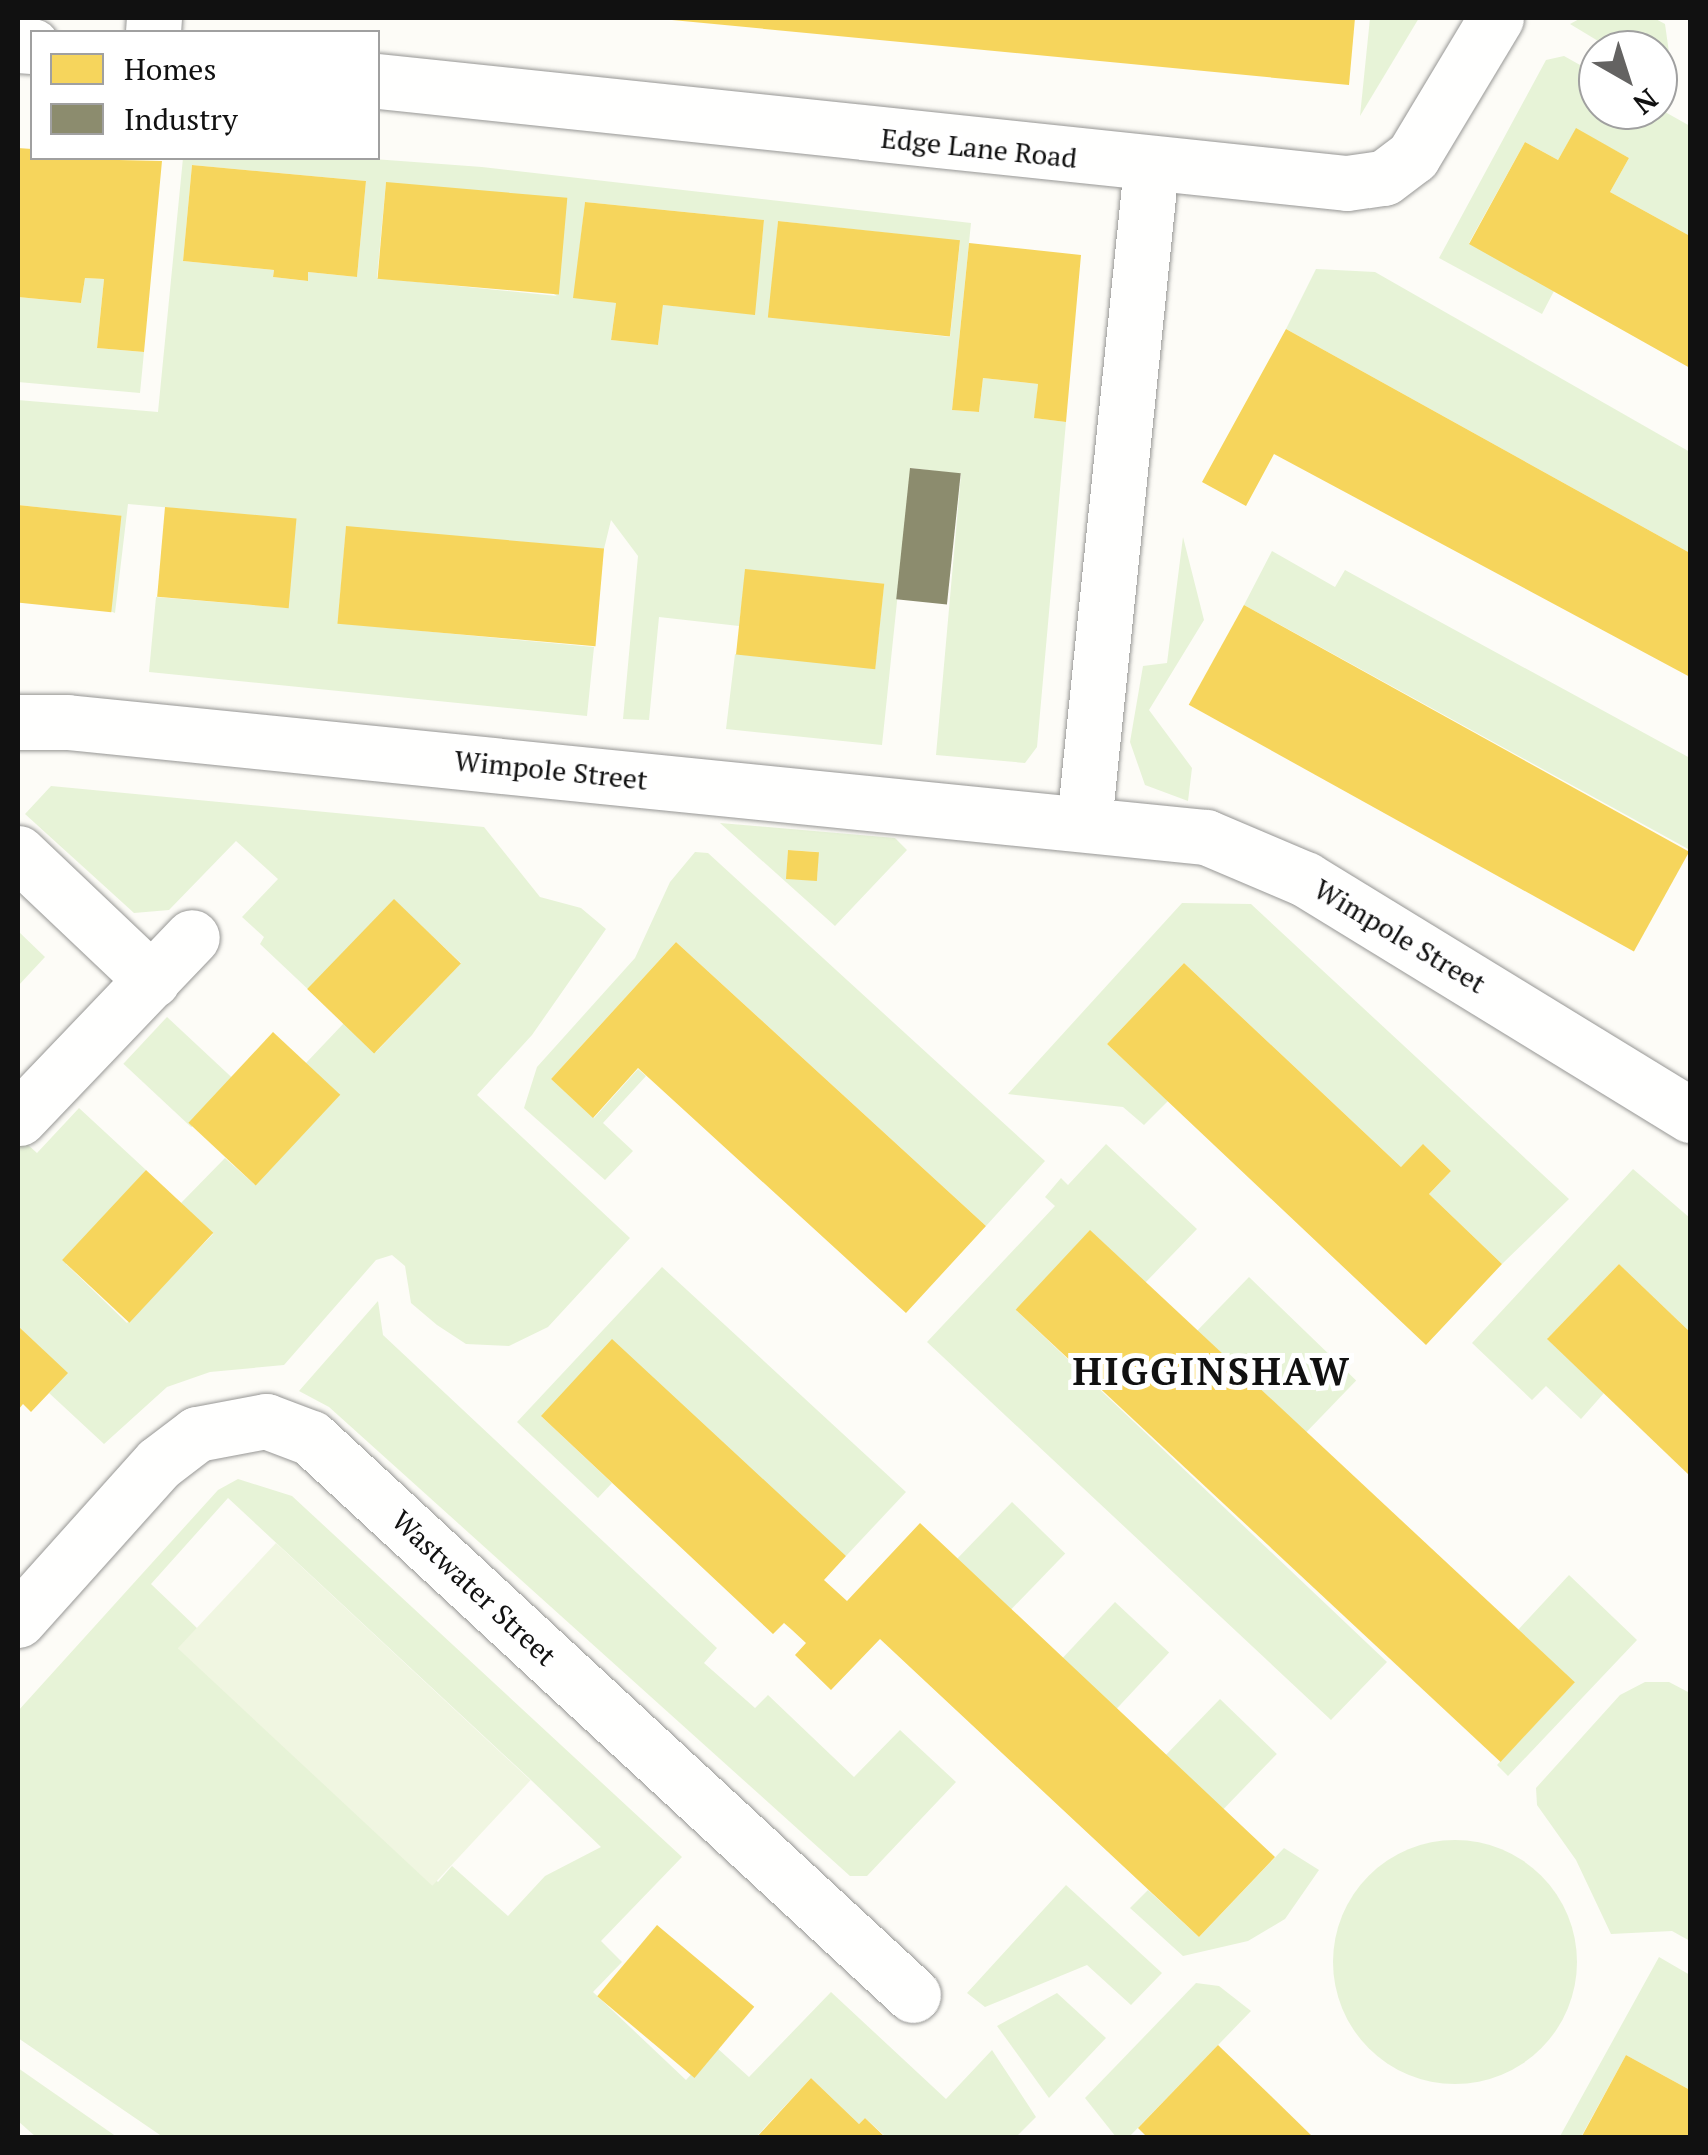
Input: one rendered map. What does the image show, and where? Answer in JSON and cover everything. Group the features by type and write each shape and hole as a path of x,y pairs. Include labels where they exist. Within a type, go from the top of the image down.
{"street":[{"name":"Edge Lane Road","path":"380,81 1151,167 1346,183 1384,178 1413,156 1496,18"},
{"path":"1084,823 1151,167"},
{"name":"Wimpole Street","path":"18,722 1206,837 1305,879 1690,1115"},
{"path":"18,853 152,980"},
{"path":"18,1118 192,937"},
{"name":"Wastwater Street","path":"18,1620 160,1462 197,1434 266,1421 311,1438 913,1995"}],"green space":[{"path":"1370,18 1419,18 1360,116"},
{"path":"1581,18 1654,18 1665,24 1666,30 1580,30 1570,24"},
{"path":"1564,56 1578,64 1578,130 1678,130 1678,119 1690,126 1690,236 1610,192 1629,158 1576,129 1558,160 1525,142 1469,243 1554,291 1542,314 1439,258 1546,60"},
{"path":"380,159 482,167 971,223 952,410 979,412 983,378 1038,384 1035,418 1066,422 1037,747 1025,763 936,755 961,474 911,468 882,745 726,729 735,654 875,668 884,584 746,570 739,626 659,617 649,720 623,719 638,556 611,520 604,549 346,527 338,623 594,647 587,716 149,672 156,597 288,608 296,519 128,504 115,613 110,611 121,516 18,505 18,400 158,412 183,160","holes":["192,165 366,181 357,277 308,272 307,281 273,277 274,270 183,261","386,182 557,296 377,278","585,202 764,220 754,314 663,305 658,345 611,340 616,303 574,297","778,221 960,241 950,337 769,317"]},
{"path":"1316,269 1375,272 1690,452 1690,553 1286,329"},
{"path":"85,278 104,279 97,348 144,352 140,393 18,382 18,297 81,303"},
{"path":"1183,537 1204,620 1149,710 1192,768 1188,801 1145,785 1130,742 1143,666 1167,663"},
{"path":"1272,551 1335,587 1345,570 1690,758 1690,850 1244,605"},
{"path":"51,786 484,827 540,897 581,908 606,929 532,1035 477,1095 630,1238 548,1327 509,1346 466,1344 411,1303 405,1266 392,1255 376,1260 284,1365 210,1372 167,1387 104,1444 49,1393 67,1373 18,1326 18,1136 37,1153 79,1108 146,1170 66,1264 127,1323 213,1234 181,1203 225,1158 254,1184 306,1063 344,1023 376,1052 461,963 394,900 313,994 260,944 264,937 242,917 278,879 236,841 169,910 134,913 25,814"},
{"path":"720,823 895,838 907,850 835,926","holes":["788,850 818,852 817,880 787,879"]},
{"path":"695,852 708,853 1045,1161 986,1226 676,942 551,1079 594,1118 638,1069 646,1076 603,1123 633,1151 605,1180 524,1108 537,1067 635,958 670,882"},
{"path":"1182,903 1251,904 1569,1199 1502,1264 1429,1194 1451,1171 1424,1145 1401,1167 1184,963 1107,1044 1168,1101 1144,1125 1123,1107 1008,1094"},
{"path":"18,931 45,957 18,986"},
{"path":"167,1017 235,1080 191,1127 123,1064"},
{"path":"1106,1144 1197,1229 1145,1283 1016,1310 1387,1662 1331,1720 927,1342 1055,1206 1045,1197 1061,1178 1068,1185"},
{"path":"1633,1169 1690,1218 1690,1332 1619,1264 1548,1338 1604,1393 1581,1419 1546,1386 1532,1400 1472,1343"},
{"path":"662,1267 906,1492 846,1556 541,1416 612,1483 598,1498 517,1422"},
{"path":"1249,1277 1356,1381 1303,1435 1196,1332"},
{"path":"378,1301 383,1335 717,1648 704,1663 755,1708 768,1695 854,1777 900,1730 956,1782 867,1876 850,1876 329,1407 299,1391"},
{"path":"238,1479 292,1496 682,1857 601,1941 622,1962 593,1992 686,2080 716,2047 749,2077 831,1992 946,2099 992,2050 1036,2117 1016,2137 886,2137 865,2118 859,2124 811,2078 756,2137 163,2137 18,2038 18,1711 218,1490","holes":["228,1498 601,1847 545,1876 508,1916 452,1866 438,1882 180,1649 198,1629 151,1584"]},
{"path":"1012,1502 1065,1553 1010,1610 957,1559"},
{"path":"276,1543 531,1780 432,1886 178,1648"},
{"path":"1569,1575 1637,1640 1508,1776 1497,1765 1574,1683 1518,1630"},
{"path":"1115,1602 1169,1652 1117,1709 1062,1658"},
{"path":"1645,1682 1669,1682 1690,1693 1690,1941 1672,1931 1611,1934 1576,1860 1537,1805 1536,1788 1620,1695"},
{"path":"1220,1699 1277,1754 1222,1811 1165,1756"},
{"path":"1455,1840 1502,1850 1541,1876 1567,1915 1577,1962 1567,2009 1541,2048 1502,2074 1455,2084 1408,2074 1369,2048 1343,2009 1333,1962 1343,1915 1369,1876 1408,1850"},
{"path":"1284,1848 1319,1870 1285,1919 1248,1941 1183,1956 1130,1908 1148,1890 1199,1937"},
{"path":"1066,1885 1162,1973 1131,2005 1087,1965 985,2007 967,1993"},
{"path":"1659,1957 1690,1975 1690,2090 1626,2055 1581,2137 1559,2138"},
{"path":"1196,1983 1219,1986 1251,2011 1129,2137 1116,2137 1085,2098"},
{"path":"1057,1993 1106,2038 1049,2098 997,2026"},
{"path":"18,2068 117,2137 36,2137 18,2121"}],"building: Homes":[{"path":"651,18 1355,18 1349,85"},
{"path":"1576,128 1629,158 1610,192 1690,236 1690,368 1469,244 1525,142 1558,160"},
{"path":"18,148 30,149 30,160 162,161 144,352 97,348 104,279 85,278 81,303 18,297"},
{"path":"192,165 366,181 357,277 308,272 308,281 273,277 274,270 183,261"},
{"path":"386,182 567,198 559,294 378,279"},
{"path":"585,202 764,220 755,315 663,305 658,345 611,340 616,303 573,298"},
{"path":"778,221 960,240 950,337 768,317"},
{"path":"969,243 1081,255 1066,422 1034,418 1038,384 983,378 979,412 952,410"},
{"path":"1286,329 1690,553 1690,677 1274,454 1246,506 1202,482"},
{"path":"18,505 121,516 111,612 18,603"},
{"path":"165,507 296,519 289,608 157,597"},
{"path":"346,526 604,549 595,646 337,624"},
{"path":"745,569 884,584 875,669 736,655"},
{"path":"1244,605 1689,852 1634,951 1189,705"},
{"path":"788,850 819,852 817,881 786,879"},
{"path":"394,899 461,964 374,1054 307,989"},
{"path":"676,942 986,1226 906,1313 638,1068 593,1118 551,1079"},
{"path":"1184,963 1401,1167 1423,1144 1451,1171 1429,1194 1502,1264 1426,1345 1107,1044"},
{"path":"273,1032 340,1095 256,1185 188,1123"},
{"path":"146,1170 213,1233 129,1323 62,1260"},
{"path":"1090,1230 1575,1682 1501,1762 1016,1310"},
{"path":"1619,1264 1690,1332 1690,1476 1547,1339"},
{"path":"18,1326 68,1373 31,1412 23,1404 18,1410"},
{"path":"612,1339 846,1556 824,1580 847,1601 920,1523 1275,1857 1199,1937 880,1639 831,1690 795,1655 806,1643 784,1623 773,1634 541,1416"},
{"path":"657,1925 754,2007 695,2078 597,1996"},
{"path":"1218,2045 1314,2138 1148,2138 1138,2128"},
{"path":"1626,2055 1690,2090 1690,2138 1581,2138"},
{"path":"811,2078 859,2124 865,2118 886,2138 756,2138"}],"building: Industry":[{"path":"910,468 961,473 947,605 896,599"}],"district":[{"name":"HIGGINSHAW","path":"1212,1372"}]}
